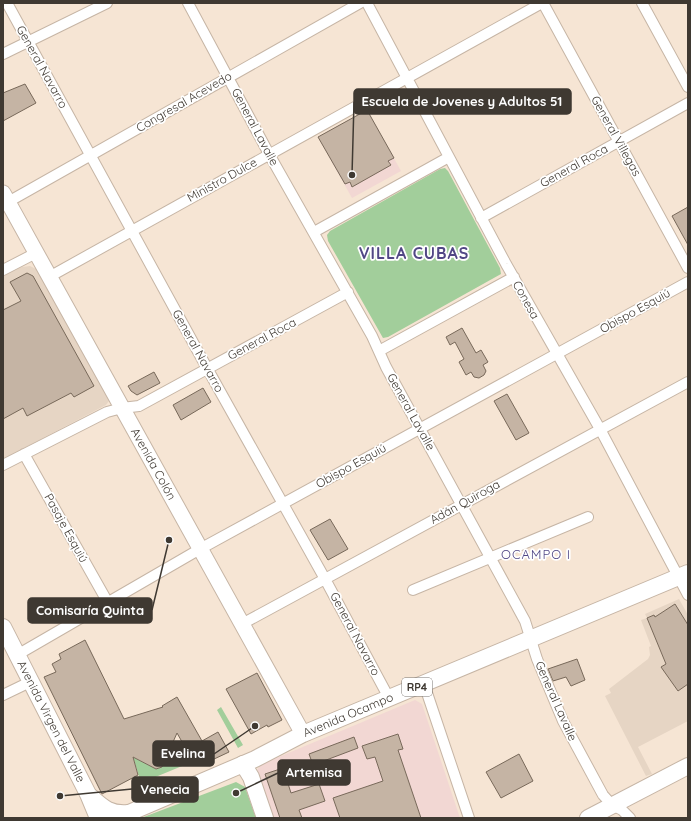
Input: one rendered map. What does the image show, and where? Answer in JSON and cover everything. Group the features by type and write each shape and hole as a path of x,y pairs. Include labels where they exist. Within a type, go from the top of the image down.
{"main road":[{"name":"Avenida Ocampo","path":"126,815 243,764 303,734 531,640 683,575"},
{"name":"Avenida Virgen del Valle","path":"3,627 88,794 98,818"},
{"path":"243,764 251,777 265,818"},
{"path":"588,818 688,766"},
{"name":"Avenida Virgen del Valle","path":"88,794 105,810 126,815"}],"street":[{"name":"General Navarro","path":"7,3 207,368 325,579 389,698"},
{"path":"3,54 107,3"},
{"name":"General Lavalle","path":"188,3 269,154 348,292 525,621 537,659 563,721 602,794 612,805 622,810 630,818"},
{"name":"Congresal Acevedo","path":"6,198 91,156 228,76 360,3"},
{"name":"Conesa","path":"367,3 408,77 481,218 556,354 683,575 688,595"},
{"name":"Ministro Dulce","path":"49,277 542,3"},
{"name":"General Villegas","path":"542,3 688,268"},
{"path":"642,3 688,87"},
{"name":"General Roca","path":"481,218 688,103"},
{"path":"314,232 449,157"},
{"name":"Avenida Colón","path":"6,198 303,734"},
{"path":"3,270 36,253"},
{"path":"379,351 514,277"},
{"name":"Obispo Esquiú","path":"17,655 200,549 688,282"},
{"name":"General Roca","path":"3,465 107,412 139,406 348,292"},
{"name":"Adán Quiroga","path":"242,624 688,382"},
{"name":"Pasaje Esquiú","path":"24,454 108,601"},
{"path":"413,590 588,517"},
{"path":"3,695 32,682"},
{"path":"424,684 469,818"}],"shaded area":[{"path":"367,110 401,171 352,198 318,137"},
{"path":"30,266 38,270 109,401 106,405 3,459 3,276 22,267"},
{"path":"679,599 688,615 688,721 638,747 652,774 646,776 605,696 611,693 609,689 648,659 650,655 649,647 651,646 641,620 647,618 645,614"},
{"path":"415,700 422,704 460,818 272,818 255,772 262,764"}],"green space":[{"path":"445,168 500,268 501,274 388,337 383,338 328,241 327,235 330,231 440,169"},
{"path":"221,707 243,745 238,748 217,710"},
{"path":"177,744 187,764 141,783 133,757 156,769 162,767 171,747"},
{"path":"236,782 245,787 256,818 141,818"}],"building":[{"path":"25,84 36,103 3,121 3,93"},
{"path":"367,110 394,158 388,161 391,165 352,187 350,182 345,184 318,137"},
{"path":"688,207 688,245 672,216"},
{"path":"27,273 33,276 94,386 74,397 71,393 27,416 23,408 3,419 3,310 21,301 10,282"},
{"path":"462,328 476,353 481,350 488,362 483,365 486,371 484,375 479,378 474,377 471,372 466,375 459,362 464,359 455,342 450,345 446,337"},
{"path":"154,372 160,383 137,395 131,391 128,386"},
{"path":"203,388 211,402 181,420 173,405"},
{"path":"507,394 529,433 516,440 494,401"},
{"path":"330,519 348,549 328,560 310,530"},
{"path":"675,604 688,625 688,684 678,691 661,667 666,664 647,618 654,615 655,617"},
{"path":"85,640 124,719 163,707 162,706 177,697 202,741 218,732 229,752 212,760 211,756 194,763 177,733 162,767 156,769 133,757 138,775 102,794 44,677 56,672 52,664 61,659 59,654"},
{"path":"577,659 585,680 571,686 566,677 553,681 548,669"},
{"path":"257,673 282,720 268,727 267,725 251,734 226,689"},
{"path":"398,734 403,749 398,750 421,818 340,818 333,798 383,781 375,757 367,759 362,746"},
{"path":"354,737 358,748 313,765 309,754"},
{"path":"519,754 533,781 501,798 486,772"},
{"path":"283,768 291,793 319,784 325,801 299,810 302,818 280,818 265,774"}],"place":[{"name":"Escuela de Jovenes y Adultos 51","path":"352,175"},
{"name":"Comisaría Quinta","path":"169,540"},
{"name":"Evelina","path":"255,726"},
{"name":"Artemisa","path":"236,793"},
{"name":"Venecia","path":"60,796"}],"district":[{"name":"VILLA CUBAS","path":"414,253"},
{"name":"OCAMPO I","path":"536,554"}]}
